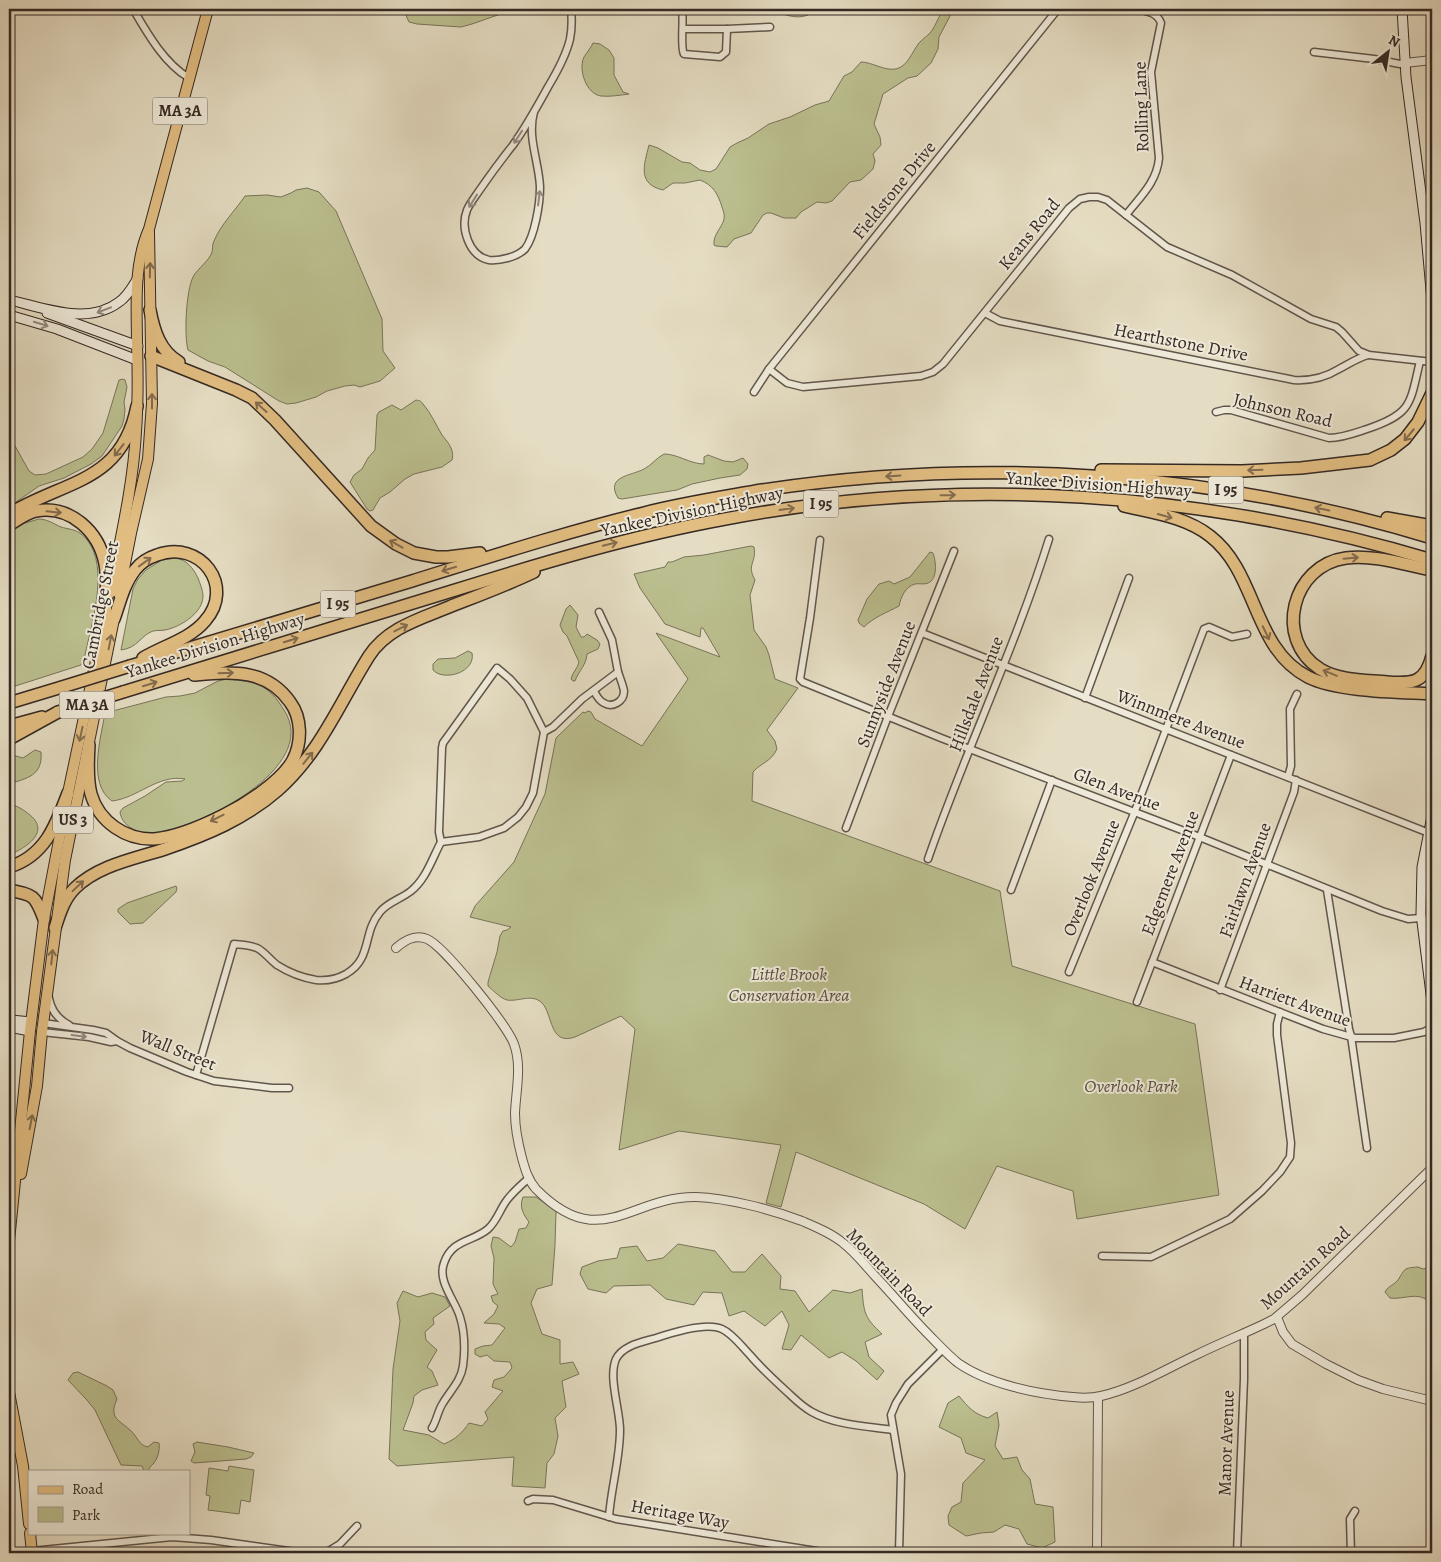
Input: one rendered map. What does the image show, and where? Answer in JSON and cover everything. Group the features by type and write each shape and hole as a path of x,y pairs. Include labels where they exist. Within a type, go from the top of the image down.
{"highway":[{"path":"150,310 154,330 163,348 169,355 218,383"},
{"path":"151,356 246,395 259,404 371,526 386,538 405,549 426,556 448,558 468,556 546,540"},
{"path":"1029,473 1105,470 1250,471 1365,461 1381,456 1405,440 1418,422 1432,392"},
{"path":"9,514 32,501 80,481 110,462 127,439 134,424 137,406"},
{"name":"Yankee Division Highway","path":"9,703 546,540 645,512 780,488 919,474 975,472 1129,478 1268,498 1342,513 1389,518 1425,528"},
{"name":"Yankee Division Highway","path":"9,726 563,558 685,526 822,504 940,495 998,494 1084,497 1165,504 1247,516 1319,530 1412,560 1432,560"},
{"path":"1084,497 1169,516 1194,526 1212,538 1225,550 1234,563 1274,647 1289,664 1305,675 1336,686 1432,694"},
{"path":"9,525 25,515 40,511 55,511 77,519 85,526 94,536 105,565 106,597 110,618"},
{"path":"1425,528 1432,538"},
{"name":"US 3","path":"110,618 130,577 139,565 151,557 167,552 186,552 208,566 214,577 216,599 206,621 190,634 156,650 130,666"},
{"path":"1432,570 1412,560 1362,557 1346,558 1326,564 1312,574 1300,591 1293,612 1294,632 1301,648 1312,662 1325,671 1346,678 1413,682 1424,675 1432,656"},
{"path":"55,928 66,900 74,889 94,874 214,831 252,809 278,790 297,771 316,747 365,662 375,647 386,637 415,621 519,579 563,558"},
{"path":"89,745 89,785 96,806 109,823 134,837 156,838 167,836 207,823 242,805 278,778 292,761 299,740 298,716 294,707 280,690 260,678 239,672 177,676"},
{"path":"9,695 46,692"},
{"path":"9,739 58,712"},
{"path":"9,867 32,856 43,844 56,824 68,793"},
{"path":"9,890 31,895 44,919"}],"main road":[{"name":"Cambridge Street","path":"11,1221 37,1086 42,1027 65,860 89,745 131,483 136,437 138,346 136,297 141,250 149,229 208,9"},
{"path":"1402,9 1409,105 1427,241 1432,301"},
{"name":"Cambridge Street","path":"9,1241 44,919 68,793 148,459 152,403 149,229"},
{"path":"11,301 72,314 97,313 120,302 138,277"},
{"path":"11,301 138,346 151,356"},
{"path":"9,315 57,329 137,360 151,356"},
{"path":"1432,816 1422,867 1421,888 1421,918 1429,952 1432,1002"},
{"path":"9,1021 12,1020 31,1026"},
{"path":"9,1027 42,1027"},
{"path":"9,1392 22,1459 28,1515"},
{"path":"30,1534 32,1552"}],"street":[{"path":"133,9 152,39 175,69 188,78"},
{"path":"534,112 531,131 537,160 540,190 536,221 532,234 526,248 518,254 500,260 484,258 475,252 469,242 465,222 467,210 500,161 514,144 557,71 571,36 572,9"},
{"path":"682,9 684,29 682,49 684,54 720,58 726,52 728,29"},
{"name":"Fieldstone Drive","path":"754,392 769,369 1058,9"},
{"name":"Rolling Lane","path":"1126,215 1152,182 1158,165 1151,72 1160,28 1159,18 1152,13 1136,9"},
{"path":"684,29 770,27"},
{"path":"1314,52 1400,64 1432,60"},
{"name":"Keans Road","path":"769,369 787,383 803,387 924,376 933,372 941,367 1069,208 1084,198 1098,197 1107,200 1167,247 1227,272 1257,287 1309,318 1336,327 1344,333 1359,351 1369,355"},
{"name":"Hearthstone Drive","path":"985,313 1000,321 1294,380 1309,380 1325,376 1361,357 1369,355"},
{"path":"1369,355 1432,362"},
{"name":"Johnson Road","path":"1216,412 1232,410 1329,438 1343,436 1385,423 1401,414 1411,398 1420,361"},
{"name":"Hillsdale Avenue","path":"928,859 1040,570 1050,539"},
{"name":"Glen Avenue","path":"820,540 800,679 803,682 970,749 1135,811 1327,890 1402,918 1421,918"},
{"name":"Sunnyside Avenue","path":"846,828 954,551"},
{"path":"1085,698 1129,578"},
{"path":"594,691 605,705 611,706 619,702 624,694 612,640 600,612"},
{"name":"Overlook Avenue","path":"1069,972 1135,811 1204,630 1206,627 1210,627 1232,636 1247,634"},
{"name":"Winnmere Avenue","path":"922,633 1428,833"},
{"path":"196,1076 234,944 258,949 276,964 302,976 316,980 329,980 341,976 352,970 361,960 376,916 386,906 404,896 420,881 441,842 439,832 443,743 496,668 510,679 527,698 544,732 533,793 526,808 504,828 479,837 441,842"},
{"path":"544,732 553,727 618,672"},
{"path":"1288,777 1291,766 1290,709 1297,694"},
{"name":"Edgemere Avenue","path":"1137,1002 1232,755"},
{"path":"1011,890 1052,780"},
{"name":"Fairlawn Avenue","path":"1220,990 1294,792 1296,780"},
{"path":"1421,888 1432,886"},
{"path":"1327,890 1367,1148"},
{"name":"Mountain Road","path":"396,948 405,941 416,937 426,938 437,945 485,1001 506,1029 514,1045 518,1061 515,1113 516,1137 529,1178 534,1187 544,1196 571,1215 596,1220 618,1217 662,1202 695,1197 723,1200 799,1220 829,1233 852,1250 943,1349 958,1362 974,1372 1006,1385 1071,1397 1098,1397 1121,1391 1277,1317 1302,1296 1432,1168"},
{"name":"Harriett Avenue","path":"1152,962 1323,1029 1355,1038 1394,1038 1424,1032 1432,1026"},
{"name":"Wall Street","path":"48,989 50,1002 56,1014 65,1022 75,1027"},
{"path":"1102,1256 1151,1257 1230,1219 1262,1191 1286,1165 1290,1157 1291,1143 1276,1035 1280,1012"},
{"name":"Wall Street","path":"42,1027 75,1027 106,1033 117,1042"},
{"name":"Wall Street","path":"42,1027 117,1042 196,1076 221,1082 289,1088"},
{"path":"432,1428 443,1403 459,1380 463,1368 462,1323 444,1280 443,1264 456,1246 490,1227 506,1202 529,1178"},
{"path":"1277,1317 1283,1332 1292,1344 1326,1364 1376,1387 1432,1401"},
{"path":"609,1517 610,1497 620,1431 614,1384 614,1367 619,1354 627,1347 656,1338 696,1328 722,1329 730,1334 758,1364 811,1412 831,1419 893,1430"},
{"name":"Manor Avenue","path":"1237,1553 1244,1333"},
{"path":"899,1553 901,1474 892,1415 901,1394 908,1384 943,1349"},
{"path":"1097,1553 1098,1397"},
{"name":"Heritage Way","path":"528,1501 533,1499 553,1500 609,1517 829,1553"},
{"path":"1351,1553 1350,1519 1355,1511"},
{"path":"313,1553 327,1552 340,1544 357,1526"},
{"path":"32,1552 172,1537 211,1540 304,1553"}],"green space":[{"path":"403,9 515,9 461,27 409,22"},
{"path":"771,9 819,9 808,15 794,17"},
{"path":"945,9 950,9 950,16 939,37 938,49 931,63 917,76 908,78 883,94 874,124 880,137 881,145 873,154 875,161 873,169 861,180 850,182 832,201 826,203 817,202 801,212 796,218 784,218 767,213 763,215 751,233 734,239 727,247 716,246 714,241 724,216 719,198 712,187 700,180 673,183 663,190 649,183 646,178 644,166 649,145 682,162 690,163 700,170 710,172 716,169 730,147 769,124 829,101 844,76 852,72 861,62 887,69 896,69 904,65 919,43 932,31"},
{"path":"593,43 600,44 609,50 614,58 614,75 623,92 629,94 601,96 591,91 587,86 582,62"},
{"path":"307,188 319,192 336,211 382,319 383,351 395,368 380,381 360,387 354,385 345,386 327,391 316,397 287,404 279,401 225,367 208,361 188,350 186,335 187,303 193,277 211,255 213,242 217,235 245,196 267,195 281,197 296,190"},
{"path":"123,379 127,387 124,402 124,419 122,426 102,456 64,478 39,486 9,507 9,435 29,471 35,475 46,474 83,457 92,449 103,433 119,380"},
{"path":"416,400 421,401 449,444 452,460 442,467 414,474 405,479 380,498 373,510 370,511 350,482 375,450 377,415 392,405 401,410"},
{"path":"664,454 699,464 704,464 704,457 708,455 733,462 743,458 748,464 747,469 740,475 692,484 677,490 622,499 618,498 615,491 617,481 644,469"},
{"path":"39,519 78,532 90,544 96,558 98,574 95,608 81,665 9,688 9,531"},
{"name":"Little Brook Conservation Area","path":"754,547 755,552 751,570 755,580 750,595 754,630 766,647 775,679 798,688 767,730 775,741 777,749 772,757 753,772 752,801 1000,891 1012,966 1195,1024 1219,1195 1077,1219 1073,1191 997,1166 965,1229 924,1204 796,1152 781,1207 766,1203 781,1145 679,1131 619,1150 635,1029 621,1016 567,1039 560,1037 556,1033 546,1008 538,1000 530,998 507,1000 499,996 488,986 500,936 503,931 511,927 470,917 475,906 514,862 545,794 556,738 583,712 588,711 591,712 595,719 642,746 688,679 656,633 720,657 703,628 701,628 700,637 665,624 640,588 634,574 665,567 668,562 684,557"},
{"path":"930,552 933,553 935,560 935,574 931,581 926,584 912,585 904,593 899,606 876,618 864,627 859,623 858,620 867,599 879,584 889,581 894,584 910,577"},
{"path":"176,558 189,565 198,578 203,596 200,607 191,617 180,624 167,630 153,631 131,647 121,650 133,589 138,579 146,570 162,560"},
{"path":"570,605 578,615 576,627 581,637 587,634 600,644 598,649 587,654 575,681 571,679 579,662 560,625 566,609"},
{"path":"468,651 472,653 472,660 464,670 451,675 444,675 433,670 433,664 438,659 455,658"},
{"path":"227,679 246,681 261,686 278,701 284,710 291,732 286,753 271,774 249,792 197,821 152,833 141,832 127,825 121,817 120,812 123,808 166,782 182,781 185,779 175,778 166,780 131,796 112,801 104,793 98,772 99,747 105,713 166,697 195,693 218,681"},
{"path":"35,750 41,752 41,760 36,771 28,778 9,784 9,754 23,758"},
{"path":"9,804 20,808 34,819 37,831 30,843 9,855"},
{"path":"176,886 176,892 143,923 130,924 118,912 118,909 127,903"},
{"path":"523,1197 536,1197 556,1211 552,1285 537,1289 531,1303 542,1334 560,1340 560,1364 573,1362 579,1374 562,1381 566,1407 555,1418 558,1436 554,1454 547,1463 545,1488 512,1486 514,1457 397,1466 389,1459 393,1369 400,1321 397,1303 403,1291 418,1297 432,1293 445,1297 450,1306 433,1318 434,1324 425,1332 426,1340 437,1350 427,1367 432,1371 438,1385 422,1390 414,1396 403,1430 429,1435 444,1444 464,1430 469,1423 482,1426 488,1419 485,1412 503,1391 492,1387 494,1380 504,1377 512,1368 510,1362 494,1361 487,1355 480,1357 475,1354 475,1349 492,1345 505,1328 499,1324 484,1323 494,1314 498,1306 493,1302 491,1296 498,1294 493,1284 494,1258 491,1246 493,1237 499,1238 511,1247 515,1242 519,1229 526,1228 529,1222 522,1210"},
{"path":"678,1244 715,1251 732,1272 745,1272 762,1254 781,1276 780,1289 795,1291 809,1312 833,1290 850,1293 862,1289 863,1304 868,1319 882,1334 865,1342 869,1357 884,1371 877,1380 856,1361 842,1352 829,1358 801,1335 791,1350 782,1349 789,1325 782,1311 765,1326 744,1311 729,1316 722,1293 703,1292 694,1305 666,1299 650,1285 614,1286 606,1293 588,1289 580,1274 582,1267 598,1261 617,1258 620,1248 637,1246 647,1261 663,1258"},
{"path":"1418,1267 1423,1269 1432,1267 1432,1306 1423,1298 1413,1296 1390,1298 1385,1292 1388,1288 1396,1282 1405,1270"},
{"path":"78,1372 113,1390 117,1399 114,1411 116,1418 142,1444 148,1447 154,1442 159,1443 157,1457 148,1470 144,1470 142,1466 121,1465 95,1410 68,1380 73,1373"},
{"path":"959,1396 972,1410 983,1416 988,1418 997,1412 999,1425 995,1446 1003,1459 1017,1457 1022,1470 1030,1479 1035,1504 1053,1507 1055,1542 1042,1548 1027,1544 1019,1529 1005,1525 994,1532 966,1536 949,1525 948,1516 952,1507 961,1502 963,1483 985,1460 966,1453 961,1438 939,1427 948,1403"},
{"path":"197,1442 254,1453 246,1459 194,1463 191,1461 195,1452 193,1444"},
{"path":"229,1466 254,1470 250,1502 241,1500 239,1514 208,1510 210,1496 206,1495 209,1468 228,1471"}],"park label":[{"name":"Overlook Park","path":"1131,1086"}]}
